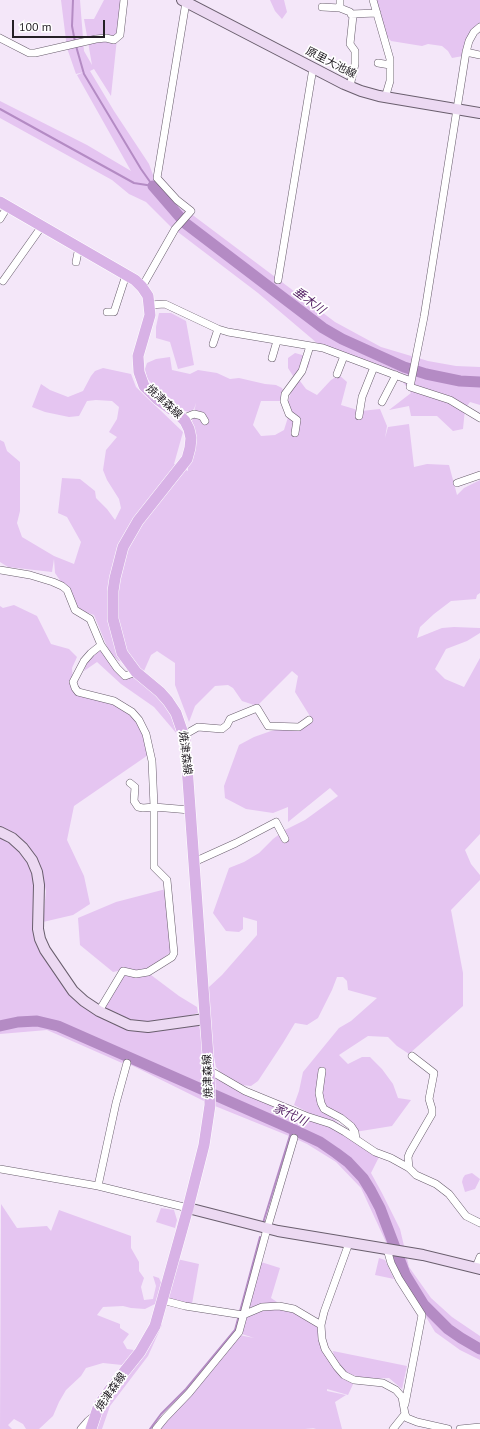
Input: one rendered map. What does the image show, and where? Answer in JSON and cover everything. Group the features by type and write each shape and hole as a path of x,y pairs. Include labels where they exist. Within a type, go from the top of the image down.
{"main road":[{"path":"4,204 135,280 142,287"},
{"name":"焼津森線","path":"92,1429 95,1415 100,1405 108,1392 140,1352 155,1326 204,1145 210,1105 209,1070 187,752 184,734 176,713 168,701 160,692 136,672 122,653 113,619 113,591 123,548 138,521 186,459 190,448 191,438 189,429 182,418 157,399 144,386 139,372 138,356 150,315 148,296 142,287"}],"street":[{"path":"0,38 29,53 106,38 114,40 120,35 124,0"},
{"path":"340,0 340,8"},
{"path":"373,0 390,59 390,81 386,98"},
{"path":"142,287 175,229 191,211 177,200 157,178 184,1"},
{"name":"原里大池線","path":"184,1 313,68 361,91 386,98 480,113"},
{"path":"322,7 340,8 351,14 377,13"},
{"path":"350,86 355,64 355,51 350,44 351,14"},
{"path":"480,27 474,32 469,41 466,52 424,317 410,387 450,400 480,418"},
{"path":"466,52 480,55"},
{"path":"378,63 390,65"},
{"path":"278,280 313,68"},
{"path":"0,219 4,204"},
{"path":"3,281 42,226"},
{"path":"76,262 79,247"},
{"path":"107,312 114,312 126,275"},
{"path":"149,305 165,304 218,329 323,348 411,381"},
{"path":"213,344 218,329"},
{"path":"272,358 277,340"},
{"path":"295,433 297,420 289,414 284,401 285,394 302,371 310,346"},
{"path":"337,374 344,356"},
{"path":"359,416 362,397 374,367"},
{"path":"382,402 396,375"},
{"path":"182,418 194,414 202,416 205,421"},
{"path":"457,483 480,475"},
{"path":"0,570 30,575 62,586 67,590 75,610 90,618 101,645 117,668 125,676 136,672"},
{"path":"99,1011 123,971 136,974 148,972 172,957 174,953 167,880 154,867 152,761 146,734 139,720 132,712 114,701 78,692 73,682 84,661 101,645"},
{"path":"184,734 198,727 222,729 227,725 230,719 257,708 268,726 299,727 309,720"},
{"path":"130,783 135,787 134,801 138,807 190,810"},
{"path":"194,862 236,843 276,822 285,839"},
{"path":"0,832 12,838 23,848 32,860 37,872 39,885 38,929 40,939 45,950 73,991 84,1001 99,1011 129,1025 148,1027 205,1019"},
{"path":"409,1168 408,1157 410,1152 432,1114 429,1098 434,1073 412,1056"},
{"path":"98,1186 116,1103 127,1063"},
{"path":"209,1070 245,1091 306,1116 331,1124 375,1152 391,1158 409,1168 416,1175 436,1184 449,1194 466,1216 480,1222"},
{"path":"322,1071 318,1093 324,1109 341,1118 351,1126 355,1132 356,1139"},
{"path":"156,1429 189,1393 239,1332 239,1315 294,1138"},
{"path":"0,1169 98,1186 266,1228 350,1244 423,1255 478,1268 480,1257"},
{"path":"350,1244 324,1312 321,1325 325,1349 337,1368 344,1375 354,1380 383,1383 396,1390 402,1397 404,1411 408,1418 417,1422 448,1429"},
{"path":"393,1429 404,1411 422,1315 391,1263 394,1250"},
{"path":"162,1300 185,1306 239,1315 262,1307 279,1306 294,1309 321,1325"},
{"path":"81,1429 95,1415"},
{"path":"460,1429 480,1427"}],"shaded area":[{"path":"61,0 80,0 84,51 92,65 84,19 94,19 104,0 121,0 111,96 94,69 90,71 149,164 153,175 174,201 335,322 381,347 428,361 456,366 480,367 480,405 470,402 465,409 463,429 453,431 437,416 411,416 409,406 389,410 411,393 400,378 324,349 258,293 170,226 146,202 129,194 112,180 0,118 0,101 87,145 131,171 77,75 84,72 76,74 67,48"},
{"path":"270,0 284,0 287,12 282,19 275,11"},
{"path":"373,0 480,0 480,26 463,56 452,58 448,51 442,46 428,44 422,46 391,41 382,30"},
{"path":"159,313 171,313 186,321 194,365 178,369 170,342 156,338 156,327"},
{"path":"295,353 306,356 310,361 308,368 302,371 300,381 306,389 317,395 331,380 339,375 347,382 341,405 361,411 380,409 387,426 385,438 388,427 409,424 414,467 427,464 449,465 457,495 464,488 480,480 480,593 477,595 476,599 451,601 420,627 417,638 442,628 480,628 480,633 467,641 446,649 435,669 445,679 464,687 480,658 480,834 465,850 471,864 480,875 480,880 451,910 463,973 463,1006 409,1054 397,1046 388,1037 368,1036 339,1055 348,1064 362,1057 370,1057 382,1069 393,1084 398,1098 411,1100 392,1126 355,1132 325,1110 349,1134 344,1132 379,1157 371,1173 400,1229 409,1267 431,1298 452,1317 480,1336 480,1360 460,1350 435,1332 402,1277 361,1188 336,1162 307,1144 294,1138 210,1104 127,1063 122,1063 47,1030 0,1034 0,606 3,608 14,605 37,616 51,644 69,649 77,657 72,668 73,682 78,692 108,700 139,720 151,753 74,806 67,840 84,876 90,904 73,915 43,922 46,891 40,867 34,870 39,941 73,997 85,1007 129,1027 154,1032 199,1024 206,1070 227,1080 216,1067 205,1014 209,987 222,975 257,935 257,921 243,917 243,929 239,932 226,931 213,913 229,868 244,862 259,853 273,839 285,830 305,820 338,796 330,788 288,822 288,807 273,813 246,809 225,798 224,786 239,745 254,737 271,731 313,721 295,692 298,676 292,671 257,706 242,701 233,688 228,685 215,686 195,706 189,722 175,685 175,663 157,651 151,655 144,671 133,663 119,661 110,654 94,615 80,610 55,573 54,559 52,572 8,567 0,562 0,440 4,442 7,451 20,462 20,511 17,523 22,537 54,556 74,564 81,542 67,517 58,513 62,478 80,479 95,491 96,498 115,520 121,508 119,499 107,480 103,470 106,450 117,437 109,432 117,419 119,407 112,401 96,400 87,401 79,416 69,417 45,412 32,407 41,384 50,390 68,397 83,391 95,371 103,368 131,374 136,387 183,432 174,464 188,471 188,465 195,451 196,435 192,422 196,403 194,409 189,412 176,408 166,401 147,378 145,369 147,363 156,359 170,357 172,370 190,374 198,370 217,373 230,379 239,378 276,385 282,388 285,394 284,401 261,401 253,425 261,436 275,435 284,430 289,414 287,405 295,379 288,368 288,358","holes":["337,977 343,977 347,981 348,990 377,998 351,1021 339,1028 303,1072 294,1105 328,1123 231,1082 251,1086 258,1081 295,1023 307,1025 318,1018"]},
{"path":"100,649 113,668 134,676 171,709 178,725 182,754 177,734 154,707 121,684 97,662 84,671 86,662"},
{"path":"166,889 172,951 144,973 151,975 179,996 197,1007 198,1013 148,1025 126,1023 102,1012 123,970 113,972 80,945 78,918 116,902"},
{"path":"472,1173 480,1179 475,1189 465,1192 462,1182 463,1178 465,1175"},
{"path":"1,1204 17,1228 47,1226 51,1231 59,1210 131,1236 131,1248 139,1262 139,1271 144,1278 141,1287 144,1300 153,1299 156,1286 153,1276 159,1278 162,1285 157,1303 145,1309 123,1306 103,1307 97,1315 120,1324 120,1328 129,1334 123,1342 127,1349 134,1350 130,1359 122,1365 103,1363 86,1368 81,1376 66,1390 53,1416 39,1429 26,1429 23,1424 14,1419 8,1425 12,1429 0,1429"},
{"path":"161,1208 174,1210 177,1220 175,1228 156,1222"},
{"path":"379,1258 385,1260 394,1279 375,1275"},
{"path":"177,1259 199,1264 192,1304 166,1299"},
{"path":"261,1262 280,1268 271,1298 280,1304 247,1308"},
{"path":"264,1307 282,1307 320,1324 337,1371 355,1380 348,1395 327,1389 327,1391 346,1395 335,1402 342,1429 160,1429 239,1335 254,1338 239,1333 245,1317"},
{"path":"161,1318 162,1325 148,1356 110,1406 102,1429 94,1429 102,1408"},
{"path":"333,1351 407,1366 402,1389 389,1378 367,1379 345,1373 335,1362"}],"waterway":[{"path":"73,0 72,26 75,42"},
{"path":"76,46 84,74 141,169 153,186"},
{"path":"0,109 134,183 153,186"},
{"name":"垂木川","path":"153,186 185,223 323,328 342,339 404,367 426,374 460,381 480,382"},
{"name":"家代川","path":"0,1026 18,1022 37,1021 58,1026 320,1142 348,1162 363,1178 380,1208 405,1274 424,1305 448,1329 480,1349"},
{"path":"263,1223 292,1129"},
{"path":"150,1429 161,1414 186,1389 235,1330 260,1237"}]}
